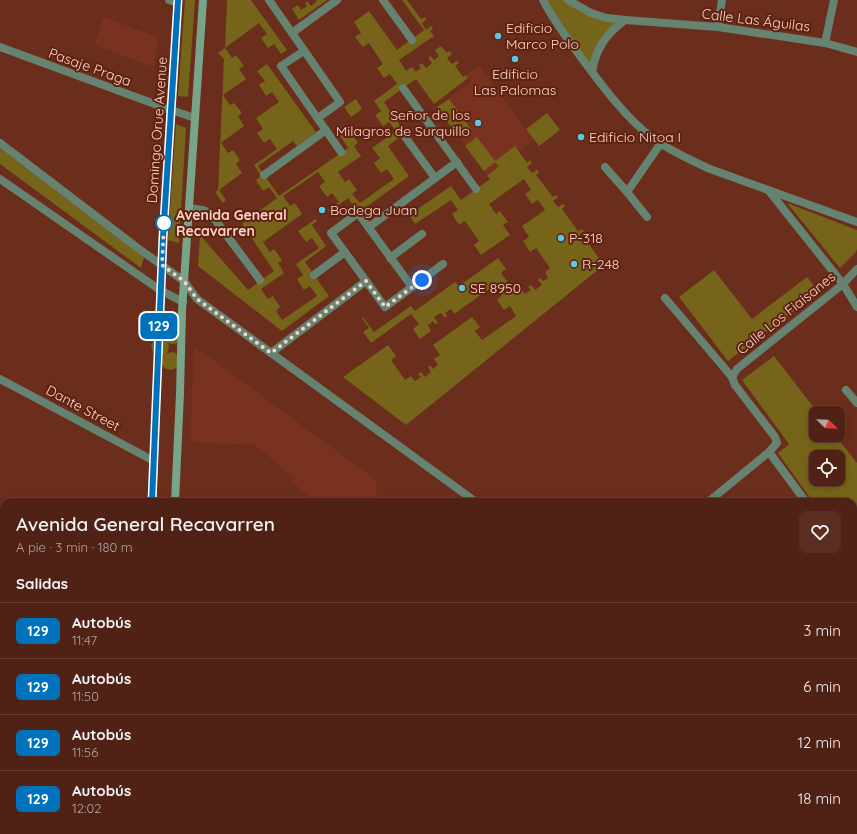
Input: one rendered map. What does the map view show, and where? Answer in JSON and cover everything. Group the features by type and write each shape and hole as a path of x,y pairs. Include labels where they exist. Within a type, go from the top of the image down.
{"main road":[{"path":"175,498 184,281 203,0"},
{"name":"Domingo Orue Avenue","path":"152,498 160,290 178,2"}],"street":[{"path":"169,0 178,2"},
{"path":"269,0 340,102 318,118"},
{"path":"292,33 337,0"},
{"path":"383,0 412,40"},
{"path":"543,0 557,23 612,98 650,136 661,144 710,169 857,222"},
{"name":"Calle Las Águilas","path":"568,0 583,9 600,16 625,20 718,27 825,43 857,52"},
{"path":"718,27 722,0"},
{"path":"825,43 834,0"},
{"path":"592,72 596,55 603,42 612,30 625,20"},
{"name":"Pasaje Praga","path":"0,47 195,118"},
{"path":"304,51 281,66 341,152"},
{"path":"403,88 476,189"},
{"path":"264,175 326,130"},
{"path":"403,134 435,178"},
{"path":"0,143 184,281 197,299 470,498"},
{"path":"628,192 661,144"},
{"path":"369,227 457,162"},
{"path":"604,168 628,192 648,217"},
{"path":"0,179 160,290 183,302 197,299"},
{"path":"769,191 843,284 857,306"},
{"path":"189,208 203,210 210,213 260,280"},
{"path":"412,287 358,213 331,233 385,307 412,287 443,264"},
{"path":"390,258 422,234"},
{"path":"314,275 345,252"},
{"name":"Calle Los Fiaisanes","path":"732,377 737,369 843,284 857,269"},
{"path":"271,353 366,281"},
{"path":"665,298 732,377 734,385 777,443 769,452 713,498"},
{"name":"Dante Street","path":"0,379 154,461"},
{"path":"846,390 857,403"},
{"path":"769,452 803,498"}],"shaded area":[{"path":"185,0 195,0 188,97 178,96"},
{"path":"227,0 251,0 287,50 281,54 274,44 268,48 261,38 267,34 259,23 225,48"},
{"path":"317,0 327,0 299,20 292,9 298,5 301,10 307,6 305,3 307,1 311,6"},
{"path":"402,0 407,0 421,19 425,17 427,19 422,23 426,30 431,26 433,29 430,31 434,36 399,60 406,71 412,67 416,72 421,68 419,65 422,63 426,68 432,63 428,58 431,56 434,60 439,56 435,50 441,46 447,53 450,51 452,54 447,58 452,64 457,61 459,63 455,66 463,77 466,75 468,78 434,104 416,79 384,102 405,133 388,146 409,176 358,213 348,198 329,212 328,210 339,202 332,193 327,197 319,186 325,182 318,172 283,196 290,206 295,203 302,214 263,242 270,252 274,249 282,260 278,263 284,273 261,289 268,299 273,296 280,307 276,311 282,320 317,296 310,286 304,290 297,279 303,275 296,264 319,248 312,238 306,242 298,231 316,219 317,221 312,225 326,246 305,262 329,296 282,331 198,266 200,235 248,290 274,271 242,224 277,198 269,187 263,191 256,180 261,176 254,165 277,149 270,139 264,143 257,133 263,129 256,118 279,102 272,92 266,96 259,85 265,81 257,71 267,64 316,132 297,146 293,141 258,166 279,196 348,148 335,128 339,125 346,135 351,132 358,143 354,146 361,156 338,172 345,182 349,179 357,190 352,194 360,203 394,179 387,169 381,173 374,163 380,158 372,148 396,131 389,122 383,126 375,115 381,111 374,101 397,84 390,74 384,78 377,68 383,64 369,43 363,47 355,37 361,33 354,22 369,11 397,50 424,30"},
{"path":"543,0 568,0 574,4 625,20 613,30 592,72"},
{"path":"104,17 158,37 154,67 94,45"},
{"path":"225,48 232,58 236,55 244,66 239,69 246,79 223,95 230,105 234,103 242,113 238,116 244,126 221,143 228,153 233,150 240,160 236,164 242,173 219,190 226,200 223,203 215,192 218,190 224,59 218,53"},
{"path":"479,65 534,140 487,176 437,107 471,82 466,75"},
{"path":"356,99 362,109 351,117 344,107"},
{"path":"449,99 471,129 459,138 437,107"},
{"path":"547,113 560,130 539,146 526,129"},
{"path":"176,124 186,128 179,243 168,240"},
{"path":"477,137 495,161 515,146 527,163 530,160 532,163 527,167 532,173 537,170 539,172 536,175 553,197 556,195 558,197 553,201 558,207 563,204 565,206 562,209 578,231 582,229 584,231 579,235 584,241 589,238 591,240 588,243 604,265 406,425 343,377 388,345 396,356 391,360 405,380 411,376 415,381 421,377 418,374 421,372 425,377 431,372 428,367 430,365 433,369 438,365 434,359 440,355 433,345 472,317 480,327 475,331 482,340 516,316 510,306 504,310 497,300 502,295 495,285 454,314 451,309 445,313 447,316 445,318 441,313 434,317 438,323 435,324 433,321 428,325 431,331 420,339 413,329 419,324 411,314 371,343 363,332 369,328 362,318 363,317 374,332 411,306 415,311 455,282 459,286 498,258 506,269 501,273 516,293 521,289 525,294 531,290 528,287 531,285 535,290 542,285 538,280 540,278 543,281 548,278 545,272 550,268 536,248 530,252 523,241 529,237 522,226 545,210 538,200 532,204 525,194 531,190 524,179 489,204 496,214 500,211 508,222 503,225 510,235 481,255 474,245 479,241 465,221 459,225 452,214 458,210 451,200 415,224 409,215 451,186 461,200 490,179 487,176 499,166 495,162 484,171 465,146"},
{"path":"0,148 144,257 141,268 0,164"},
{"path":"787,203 857,230 856,252 840,268"},
{"path":"714,270 752,319 807,277 819,292 728,361 679,297"},
{"path":"162,313 170,318 170,327 174,326 179,328 178,343 168,343 169,347 167,353 174,352 178,356 177,367 172,370 166,369 163,366 162,361 164,355 158,355 152,349 153,342 156,339 166,339 166,331 157,330 153,325 154,319"},
{"path":"194,347 372,477 377,482 376,498 311,498 291,481 294,478 255,445 190,442"},
{"path":"774,356 813,406 809,406 809,442 840,442 857,463 857,498 810,498 778,453 789,444 742,380"}],"bus line":[{"name":"129","path":"152,498 160,290 178,0"}],"place":[{"name":"Edificio Marco Polo","path":"498,36"},
{"name":"Edificio Las Palomas","path":"515,59"},
{"name":"Señor de los Milagros de Surquillo","path":"478,123"},
{"name":"Edificio Nitoa I","path":"581,137"},
{"name":"Bodega Juan","path":"322,210"},
{"name":"Avenida General Recavarren","path":"164,223"},
{"name":"P-318","path":"561,238"},
{"name":"R-248","path":"574,264"},
{"name":"SE 8950","path":"462,288"}],"route":[{"path":"164,223 162,265 184,281 197,299 271,353 366,281 385,307 422,280"}]}
